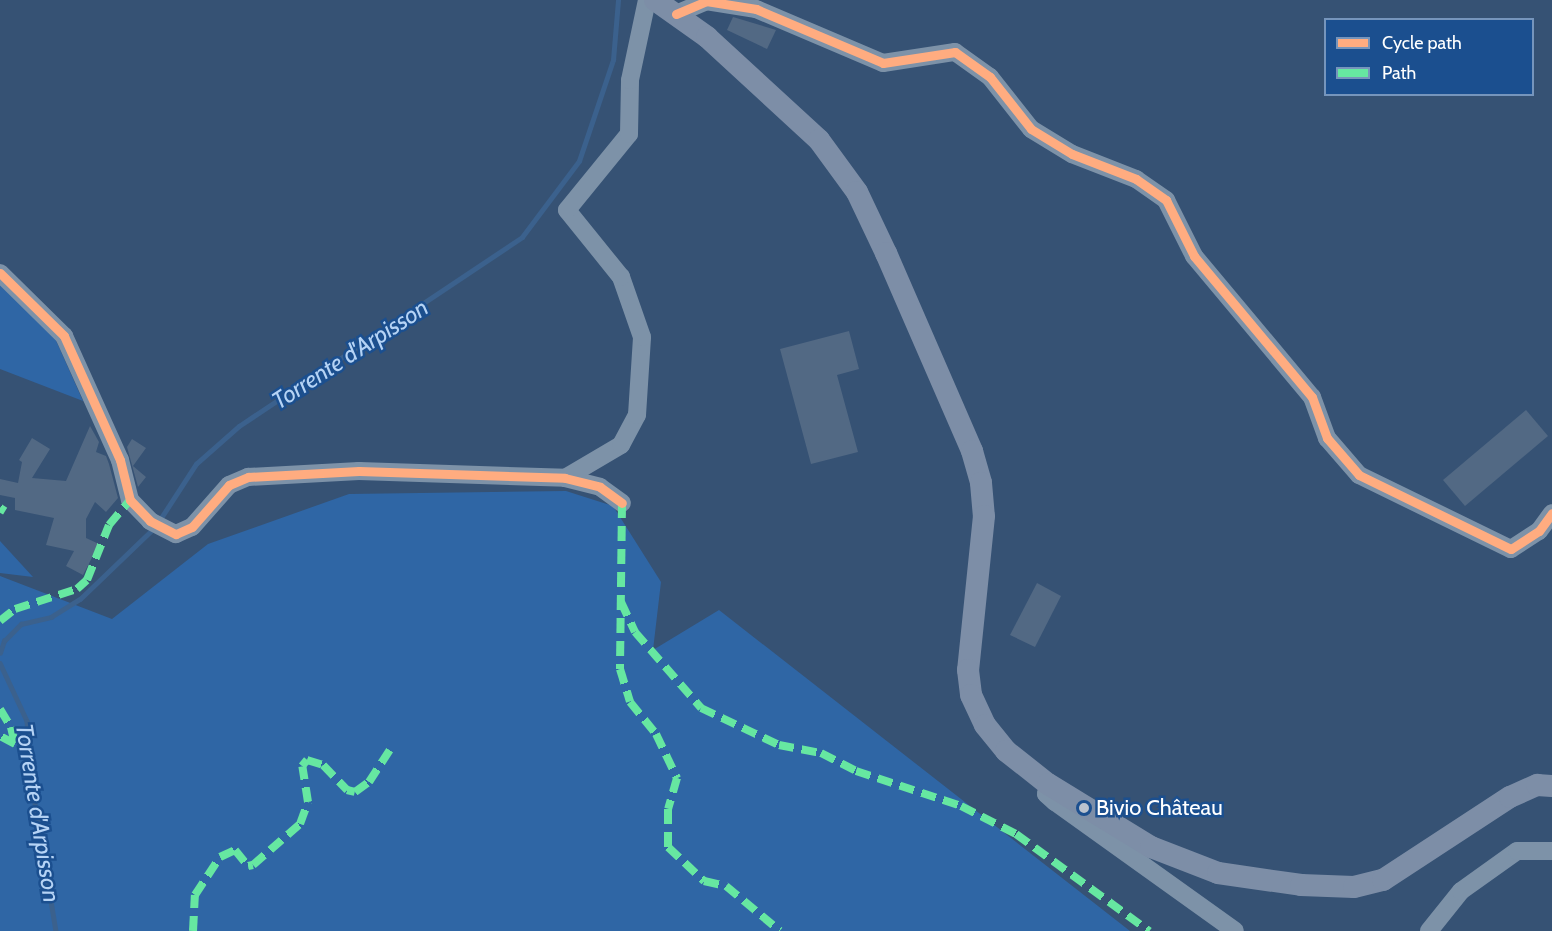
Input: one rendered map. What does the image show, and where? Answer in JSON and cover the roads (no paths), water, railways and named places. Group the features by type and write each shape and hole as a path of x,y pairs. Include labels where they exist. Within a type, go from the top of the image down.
{"main road":[{"path":"655,0 676,14 819,140 857,192 886,253 972,451 981,483 984,516 967,639 971,695 985,725 1006,751 1048,784 1151,847 1218,873 1259,881 1354,887 1383,880 1407,867 1510,797 1536,785 1552,786"}],"street":[{"path":"565,478 621,445 637,416 642,337 621,277 567,210 629,134 630,80 647,0"},
{"path":"676,14 706,1 756,9 883,63 955,52 990,77 1031,129 1072,154 1136,179 1166,200 1194,256 1312,397 1327,438 1359,475 1512,549 1539,531 1552,513"},
{"path":"0,273 64,336 120,460 130,500 150,521 166,530 183,532 219,493 248,477 359,471 565,478 600,487 622,503"},
{"path":"1048,784 1046,794 1055,802 1235,931"},
{"path":"1429,931 1461,891 1517,851 1552,851"}],"waterway":[{"name":"Torrente d'Arpisson","path":"159,521 196,464 239,426 522,237 579,161 613,60 618,0"},
{"name":"Torrente d'Arpisson","path":"0,653 4,641 21,624 51,617 80,599 154,528"},
{"name":"Torrente d'Arpisson","path":"0,663 27,721 34,797 56,931"}],"place":[{"name":"Bivio Château","path":"1084,808"}]}
